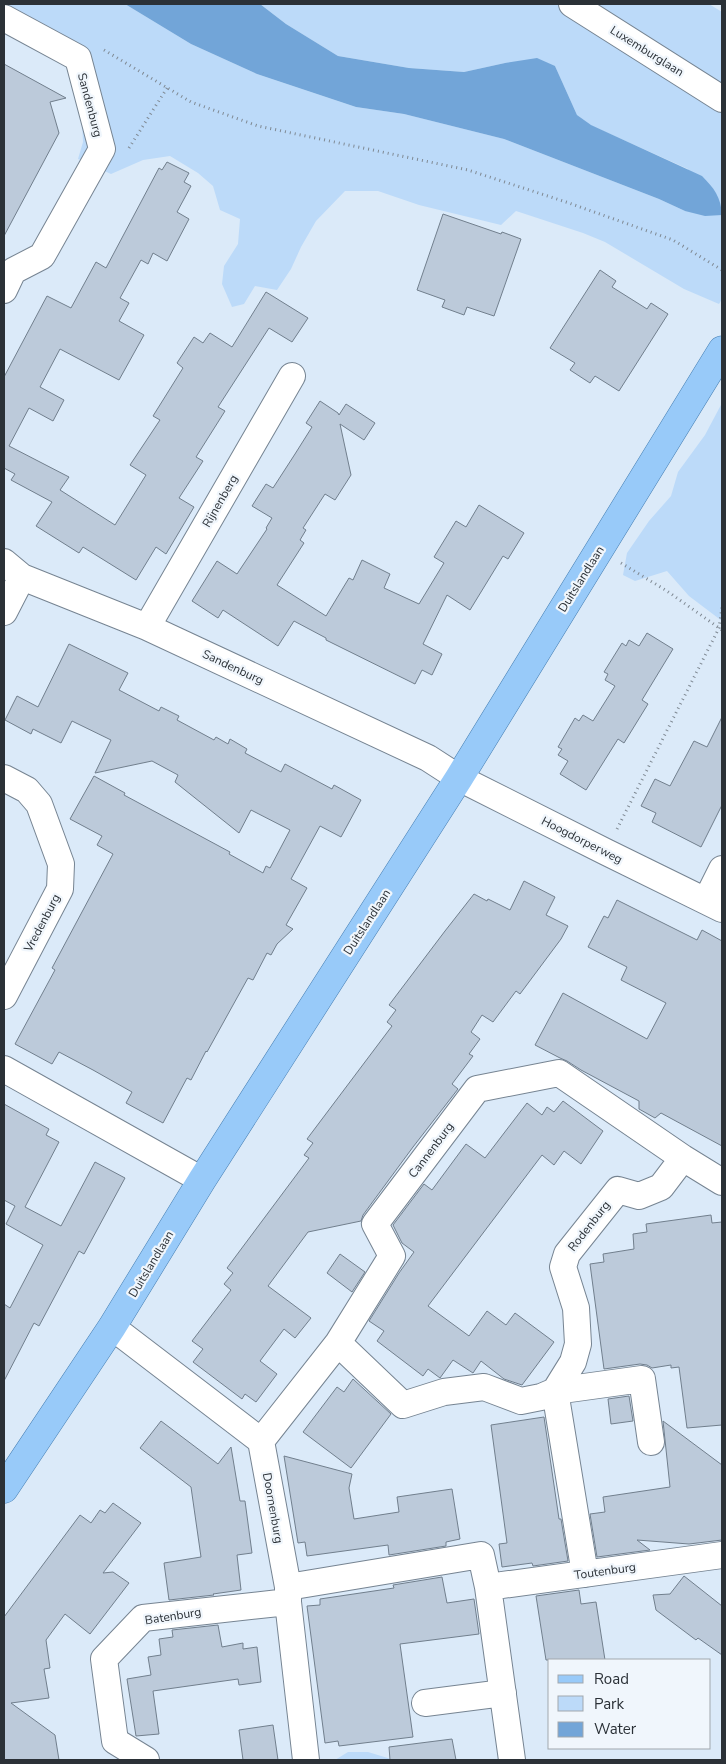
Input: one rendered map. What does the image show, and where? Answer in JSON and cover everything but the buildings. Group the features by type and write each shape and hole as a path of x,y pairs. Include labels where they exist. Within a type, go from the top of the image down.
{"main road":[{"name":"Duitslandlaan","path":"4,1489 112,1327 202,1180 459,778 722,350"}],"street":[{"name":"Luxemburglaan","path":"572,4 722,99"},
{"name":"Sandenburg","path":"4,18 78,58 102,149 42,256 13,271 4,290"},
{"name":"Rijnenberg","path":"147,627 292,376"},
{"name":"Sandenburg","path":"13,570 147,627 428,758 459,778"},
{"path":"4,612 13,570"},
{"name":"Vredenburg","path":"4,778 27,790 39,804 61,864 60,889 4,996"},
{"name":"Hoogdorperweg","path":"459,778 714,905 722,868"},
{"path":"4,1069 202,1180"},
{"name":"Cannenburg","path":"261,1441 338,1343 392,1256 375,1224 477,1089 558,1073 683,1158 722,1182"},
{"name":"Rodenburg","path":"555,1390 572,1362 578,1344 576,1308 562,1267 566,1254 618,1190 639,1196 661,1187 683,1158"},
{"path":"112,1327 261,1441"},
{"path":"338,1343 403,1405 444,1392 484,1387 521,1401 541,1397 555,1390 642,1379 651,1442"},
{"path":"555,1390 585,1574"},
{"name":"Doornenburg","path":"261,1441 288,1594 306,1760"},
{"path":"288,1594 481,1555 488,1587 512,1760"},
{"name":"Toutenburg","path":"488,1587 722,1555"},
{"name":"Batenburg","path":"146,1760 115,1741 104,1660 143,1618 288,1594"},
{"path":"424,1703 503,1693"}],"path":[{"path":"101,48 191,102 258,126 468,170 673,240 722,270"},
{"path":"102,149 127,150 167,88"},
{"path":"600,549 721,628"},
{"path":"606,852 721,628 722,606"}],"green space":[{"path":"4,4 125,4 191,44 257,74 356,107 404,114 504,139 659,199 685,211 688,169 590,125 577,115 555,66 505,63 464,72 409,68 338,56 286,24 260,4 709,4 722,12 722,299 719,304 684,289 605,242 516,211 501,225 419,205 378,191 345,191 316,221 291,269 277,290 255,286 244,304 232,307 222,284 224,266 238,244 240,219 220,210 213,186 198,173 170,156 143,160 111,174 78,159 83,142 82,120 71,68 4,30"},
{"path":"722,403 722,621 689,596 667,571 635,581 623,575 627,553 649,521 671,496 678,472 705,435"},
{"path":"348,1752 368,1752 392,1760 335,1760"}],"water":[{"path":"125,4 260,4 286,24 338,56 409,68 464,72 537,58 555,66 577,115 591,125 702,176 716,193 722,215 705,216 685,211 659,199 504,139 404,114 356,107 257,74 191,44"}]}
